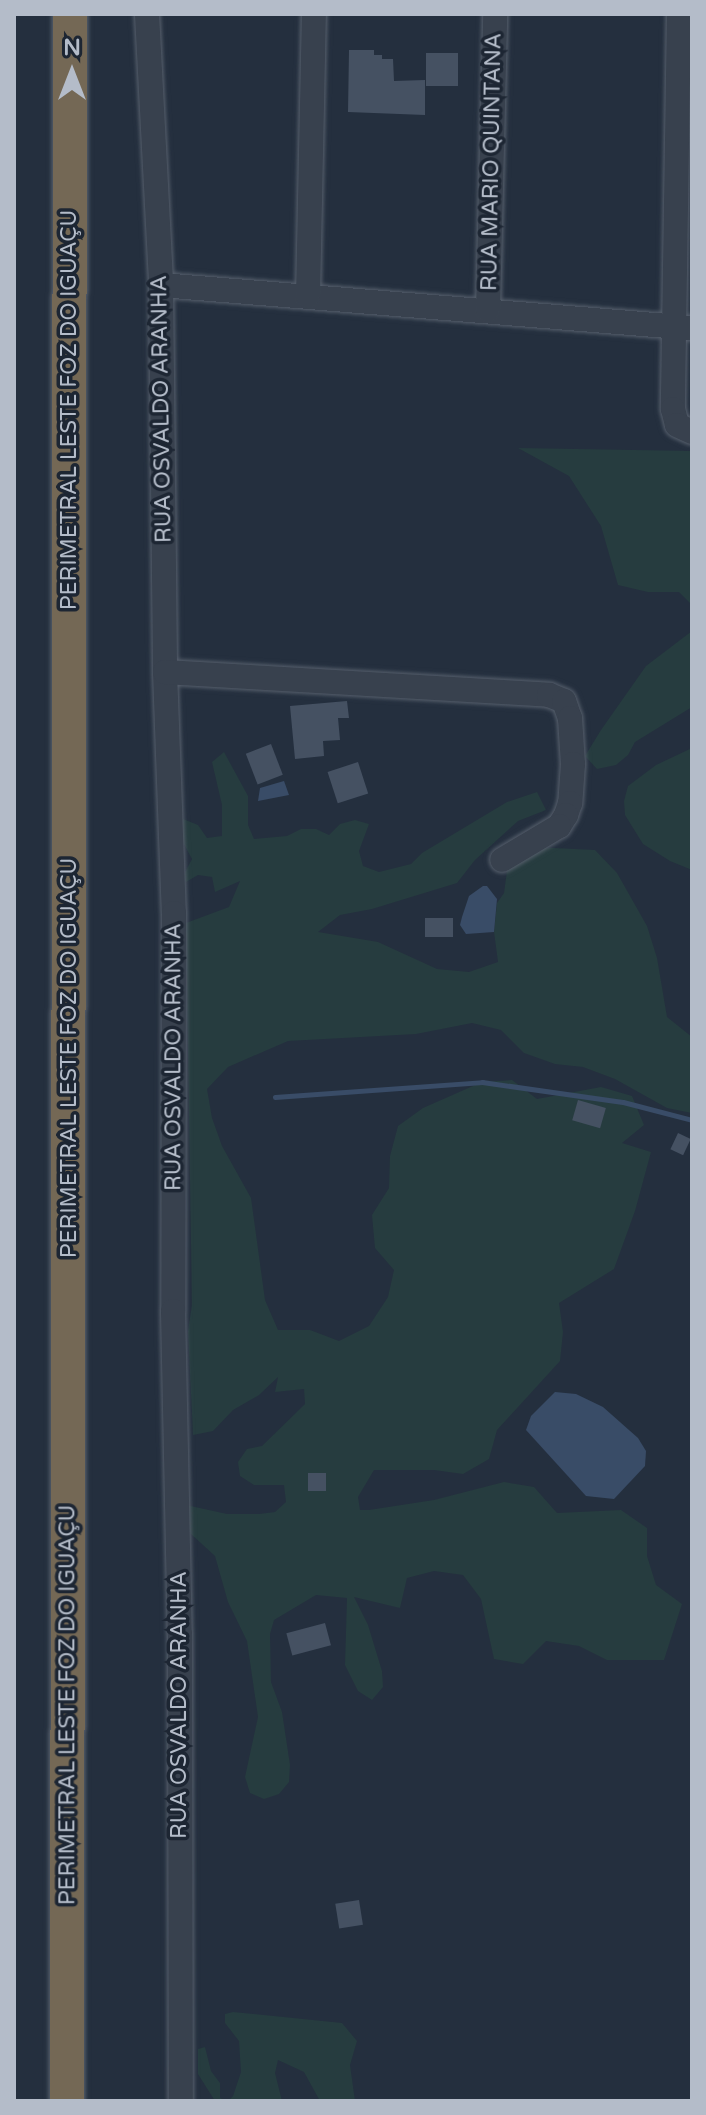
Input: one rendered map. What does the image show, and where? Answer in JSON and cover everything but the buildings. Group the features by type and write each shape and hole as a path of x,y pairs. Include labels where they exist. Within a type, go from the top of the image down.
{"highway":[{"name":"PERIMETRAL LESTE FOZ DO IGUAÇU","path":"67,2101 70,14"}],"street":[{"name":"RUA OSVALDO ARANHA","path":"147,14 161,285 165,672 174,929 173,1311 180,1649 181,2101"},
{"path":"308,296 314,14"},
{"name":"RUA MARIO QUINTANA","path":"488,310 495,14"},
{"path":"679,14 683,327 674,418 677,425 692,432"},
{"path":"161,285 683,327"},
{"path":"165,672 549,695 564,701 570,718 573,764 566,815 559,826 502,860"}],"green space":[{"path":"518,448 692,451 692,605 679,592 648,592 618,585 601,526 569,476"},
{"path":"692,631 692,707 635,742 628,755 616,765 597,769 585,756 601,730 646,666"},
{"path":"692,748 692,870 643,844 625,815 624,801 628,786 656,765"},
{"path":"224,752 248,796 248,825 254,839 287,836 301,829 316,829 329,835 340,824 355,820 369,824 359,851 363,866 379,872 411,864 422,853 507,802 537,792 546,810 518,821 475,860 457,883 372,909 340,915 318,932 378,942 437,969 469,972 498,962 494,932 497,903 504,893 508,863 534,847 595,850 617,873 647,926 657,958 667,1017 692,1037 692,1113 667,1108 615,1079 583,1067 555,1064 524,1053 501,1030 472,1023 416,1034 288,1041 228,1067 207,1089 212,1118 222,1146 251,1198 265,1300 278,1330 310,1330 339,1341 369,1326 388,1297 394,1270 375,1248 372,1215 389,1188 390,1156 398,1126 423,1108 482,1082 512,1080 537,1099 601,1087 632,1096 644,1125 622,1143 651,1152 635,1211 614,1269 559,1303 563,1332 560,1361 497,1430 489,1459 463,1474 434,1470 374,1470 358,1497 360,1510 369,1510 434,1500 504,1482 534,1487 557,1513 621,1510 647,1528 647,1556 656,1585 682,1604 664,1660 607,1660 579,1646 546,1641 523,1664 494,1659 481,1599 463,1575 434,1571 407,1578 400,1608 354,1597 368,1625 382,1671 383,1687 372,1700 358,1691 345,1665 347,1598 316,1595 274,1620 270,1634 271,1682 282,1712 290,1765 289,1782 279,1794 264,1799 250,1793 245,1777 258,1717 247,1641 228,1602 215,1556 191,1534 184,1520 186,1505 227,1514 259,1514 275,1512 286,1502 284,1485 254,1485 240,1476 238,1462 247,1449 262,1446 305,1404 304,1389 275,1392 278,1377 259,1395 233,1410 213,1431 193,1435 188,1331 192,1305 186,923 229,907 240,881 215,892 212,877 198,875 186,882 182,878 192,859 178,833 183,819 198,825 207,838 222,836 222,805 212,762"},
{"path":"233,2012 342,2023 357,2041 350,2065 355,2101 320,2101 304,2072 278,2060 275,2073 282,2101 228,2101 233,2096 241,2072 239,2041 225,2023 225,2014"},
{"path":"205,2047 211,2071 220,2083 220,2098 227,2101 215,2101 198,2074 198,2049"}],"water":[{"path":"284,781 289,795 258,801 260,788"},
{"path":"487,886 497,899 494,932 466,934 460,925 469,896"},
{"path":"555,1392 576,1394 603,1407 638,1438 646,1451 645,1466 614,1499 586,1496 526,1430 531,1416"}],"waterway":[{"path":"275,1097 482,1082 623,1102 692,1120"}]}
